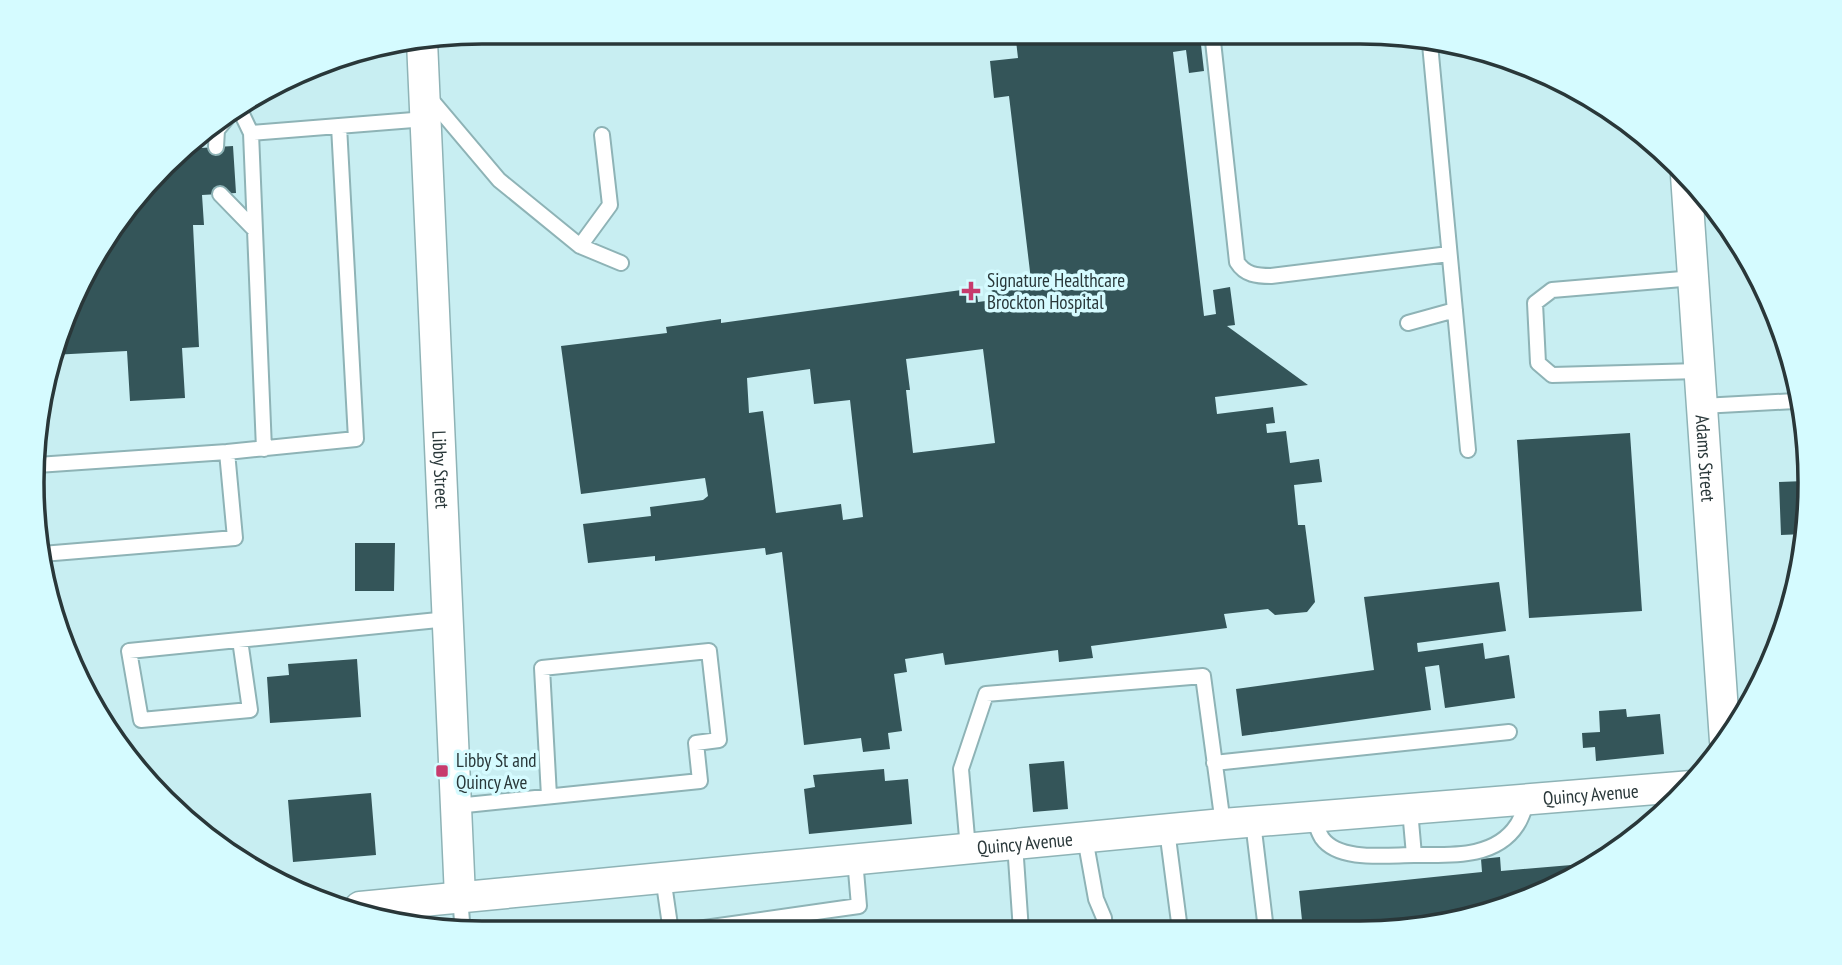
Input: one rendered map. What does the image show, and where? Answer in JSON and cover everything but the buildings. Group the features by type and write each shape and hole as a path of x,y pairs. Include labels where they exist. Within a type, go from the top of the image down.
{"street":[{"name":"Libby Street","path":"422,48 460,897"},
{"name":"Adams Street","path":"1687,191 1724,726"},
{"name":"Quincy Avenue","path":"369,906 1223,824 1675,787"}],"lane":[{"path":"1213,44 1237,262 1241,268 1256,276 1271,276 1449,254"},
{"path":"1431,50 1468,450"},
{"path":"251,133 340,125 425,105 499,180 580,246 621,263"},
{"path":"243,116 251,133 264,449"},
{"path":"45,464 228,452 356,439 340,125"},
{"path":"216,148 217,133"},
{"path":"580,246 610,205 602,135"},
{"path":"220,194 255,230"},
{"path":"1694,278 1552,290 1535,303 1538,363 1552,375 1699,371"},
{"path":"1408,323 1455,310"},
{"path":"1702,406 1791,401"},
{"path":"50,553 235,538 228,452"},
{"path":"240,640 250,710 141,720 129,651 448,619"},
{"path":"456,806 700,780 696,743 719,740 709,651 542,668 549,796"},
{"path":"968,849 961,769 986,694 1203,676 1223,824"},
{"path":"1214,763 1508,732"},
{"path":"1313,817 1322,839 1333,847 1356,856 1477,852 1498,843 1516,827 1528,800"},
{"path":"1410,810 1414,855"},
{"path":"1253,822 1265,921"},
{"path":"1167,830 1179,921"},
{"path":"1085,838 1096,899 1104,921"},
{"path":"1015,844 1020,921"},
{"path":"752,921 859,906 855,859"},
{"path":"663,877 672,921"},
{"path":"460,897 462,920"}],"place":[{"name":"Signature Healthcare Brockton Hospital","path":"971,291"},
{"name":"Libby St and Quincy Ave","path":"442,771"}]}
